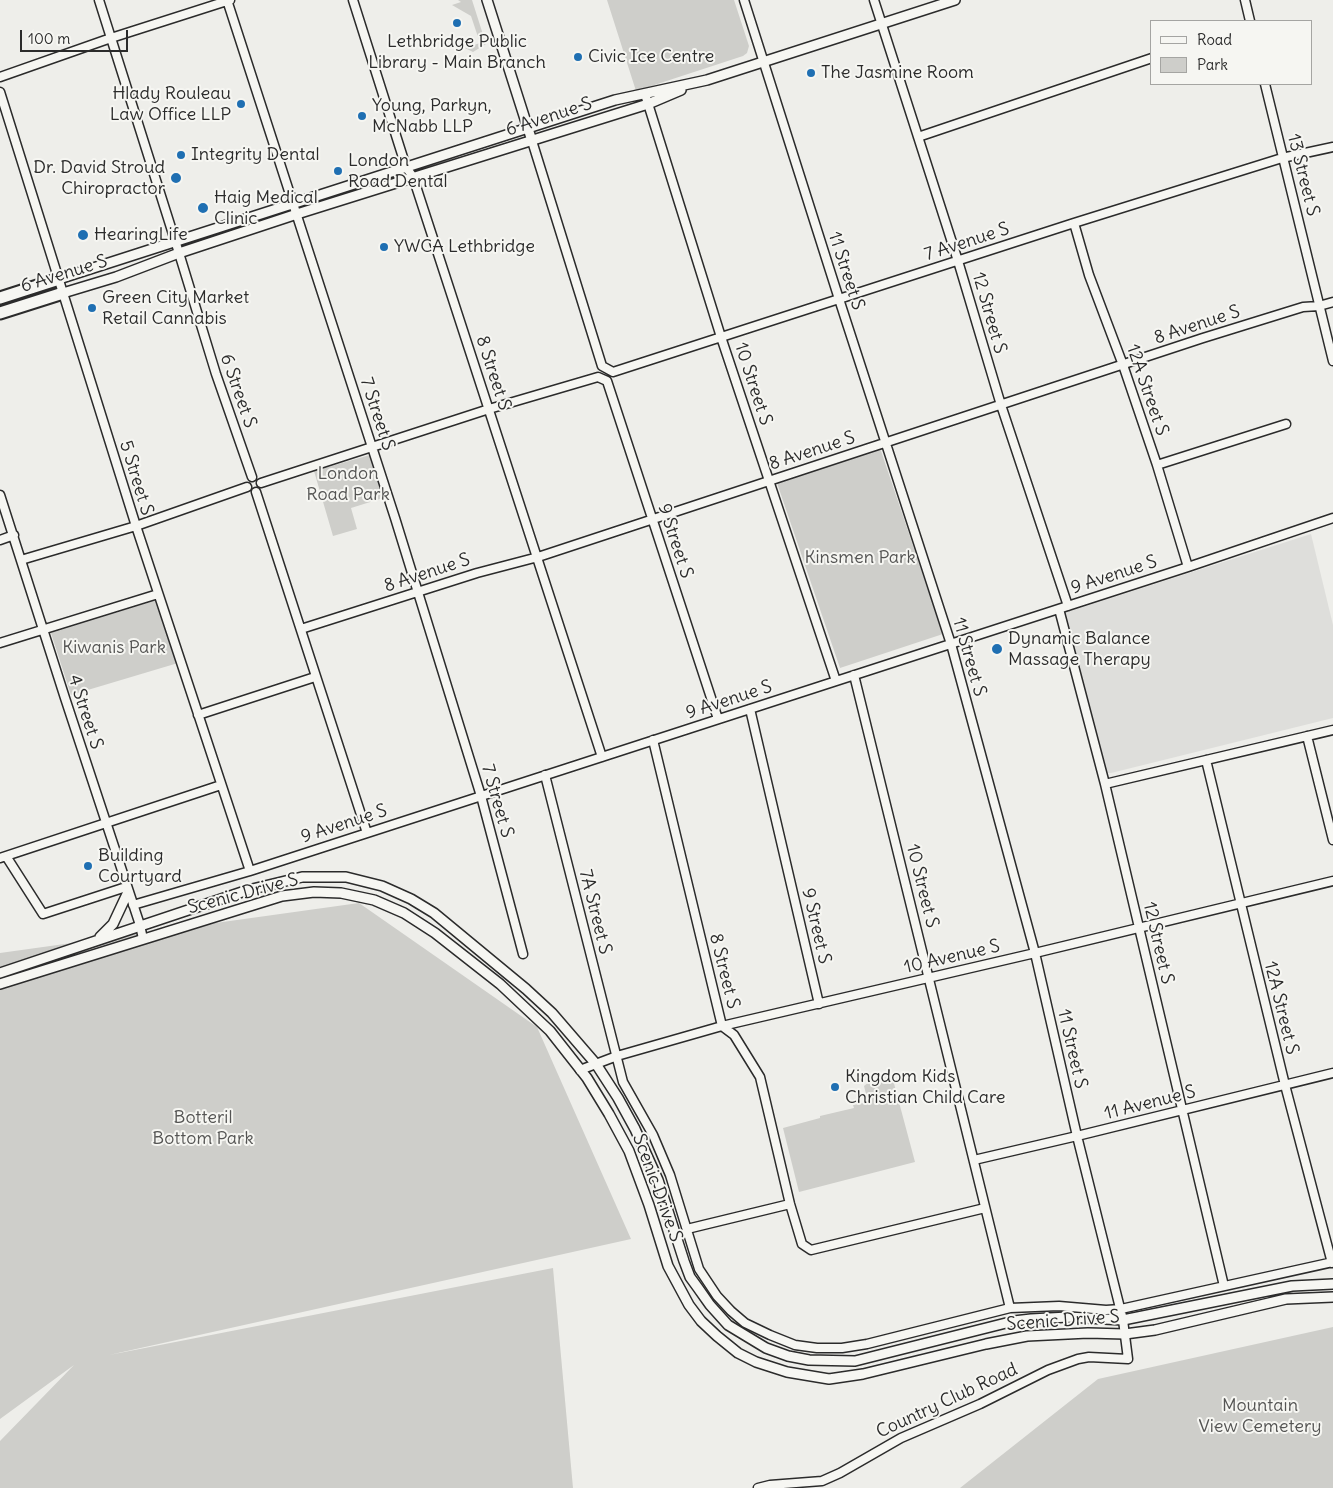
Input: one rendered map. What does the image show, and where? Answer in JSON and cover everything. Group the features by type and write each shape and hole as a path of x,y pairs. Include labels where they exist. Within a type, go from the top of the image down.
{"highway":[{"name":"6 Avenue S","path":"0,298 59,279"},
{"name":"6 Avenue S","path":"0,313 63,293"}],"main road":[{"path":"487,0 532,141"},
{"name":"6 Avenue S","path":"63,293 116,277 179,253 297,214 648,104 707,80 763,61 955,0"},
{"name":"6 Avenue S","path":"59,279 615,100 707,80"},
{"name":"Scenic Drive S","path":"0,973 248,890 302,877 346,878 382,886 411,898 434,913 552,1013 596,1064 623,1106 646,1151 667,1206 677,1242 690,1277 710,1305 728,1325 766,1348 788,1356 809,1360 855,1361 1014,1321 1062,1318 1123,1320 1292,1286 1333,1284"},
{"path":"98,940 113,924 127,889"},
{"name":"Scenic Drive S","path":"0,984 282,896 314,892 341,892 374,900 404,913 435,933 500,984 550,1031 599,1098 629,1151 650,1205 668,1266 678,1287 701,1321 738,1353 756,1362 787,1372 829,1379 863,1374 1027,1336 1088,1333 1125,1334 1155,1330 1286,1299 1333,1297"}],"street":[{"name":"6 Street S","path":"99,0 216,374 252,477"},
{"path":"0,77 228,0"},
{"name":"7 Street S","path":"228,0 418,592 481,796 523,954"},
{"name":"8 Street S","path":"353,0 406,167 413,177 602,757"},
{"name":"11 Street S","path":"744,0 951,644 1035,953 1077,1136 1121,1309 1125,1334"},
{"name":"12 Street S","path":"874,0 958,261 1001,405 1068,606"},
{"path":"1245,0 1250,20"},
{"path":"918,137 1150,59"},
{"name":"13 Street S","path":"1265,85 1333,361"},
{"name":"5 Street S","path":"0,92 136,526 250,871"},
{"name":"10 Street S","path":"645,94 721,337 836,681"},
{"name":"7 Avenue S","path":"532,141 602,366 613,372 1282,158 1333,147"},
{"name":"12A Street S","path":"1074,223 1089,275 1123,365 1157,465 1188,567"},
{"name":"8 Avenue S","path":"301,629 476,573 538,557 1303,307 1320,306 1333,302"},
{"name":"9 Street S","path":"489,409 598,377 607,382 718,719"},
{"path":"262,483 489,409"},
{"path":"1157,465 1286,424"},
{"path":"247,487 248,480 252,477 257,478 262,483"},
{"path":"247,487 250,491 256,492 261,488 262,483"},
{"path":"21,560 136,526 247,487"},
{"path":"256,492 366,833"},
{"name":"4 Street S","path":"0,495 143,939"},
{"name":"9 Avenue S","path":"133,905 250,871 1188,567 1333,518"},
{"path":"0,540 14,535"},
{"path":"0,643 158,594"},
{"name":"12 Street S","path":"1059,609 1105,784 1224,1286"},
{"name":"10 Street S","path":"854,675 1010,1308"},
{"path":"198,715 316,677"},
{"name":"9 Street S","path":"750,709 819,1004"},
{"path":"1105,784 1333,730"},
{"path":"1307,736 1333,840"},
{"name":"8 Street S","path":"653,740 722,1026 734,1035 760,1077 790,1204 800,1240 804,1246 811,1250 985,1208"},
{"name":"12A Street S","path":"1206,760 1285,1085 1332,1262"},
{"name":"7A Street S","path":"545,775 616,1056"},
{"path":"127,889 43,914 3,857 221,785"},
{"name":"10 Avenue S","path":"580,1070 616,1056 722,1026 1333,881"},
{"name":"Scenic Drive S","path":"616,1056 623,1082 653,1135 670,1175 699,1268 716,1296 745,1322 795,1345 817,1348 842,1348 867,1344 1010,1308 1059,1306 1106,1310 1121,1309 1332,1262"},
{"name":"11 Avenue S","path":"974,1160 1333,1073"},
{"path":"687,1229 790,1204"},
{"name":"Country Club Road","path":"758,1488 770,1484 822,1481 840,1473 901,1438 980,1404 1048,1370 1078,1359 1089,1357 1128,1359 1125,1334"}],"shaded area":[{"path":"1311,534 1333,625 1333,718 1106,773 1103,770 1064,613"}],"green space":[{"path":"458,0 472,0 486,44 473,52 465,48 480,43 471,16 452,5 461,2"},
{"path":"607,0 734,0 749,46 747,53 743,56 636,91"},
{"name":"Kinsmen Park","path":"880,448 943,634 840,668 777,483"},
{"name":"London Road Park","path":"370,455 383,498 351,508 357,529 333,536 314,471"},
{"name":"Kiwanis Park","path":"157,600 178,663 71,695 51,633"},
{"name":"Botteril Bottom Park","path":"359,903 537,1027 631,1239 109,1355 553,1268 573,1488 0,1488 0,1441 74,1365 0,1419 0,953"},
{"path":"892,1076 915,1162 799,1192 783,1128 820,1118 820,1116 854,1108 853,1105 868,1102 864,1086 869,1082"},
{"name":"Mountain View Cemetery","path":"1333,1327 1333,1488 960,1488 1098,1379"}],"place":[{"name":"Lethbridge Public Library - Main Branch","path":"457,23"},
{"name":"Civic Ice Centre","path":"578,57"},
{"name":"The Jasmine Room","path":"811,73"},
{"name":"Hlady Rouleau Law Office LLP","path":"241,104"},
{"name":"Young, Parkyn, McNabb LLP","path":"362,116"},
{"name":"Integrity Dental","path":"181,155"},
{"name":"London Road Dental","path":"338,171"},
{"name":"Dr. David Stroud Chiropractor","path":"176,178"},
{"name":"Haig Medical Clinic","path":"203,208"},
{"name":"HearingLife","path":"83,235"},
{"name":"YWCA Lethbridge","path":"384,247"},
{"name":"Green City Market Retail Cannabis","path":"92,308"},
{"name":"Dynamic Balance Massage Therapy","path":"997,649"},
{"name":"Building Courtyard","path":"88,866"},
{"name":"Kingdom Kids Christian Child Care","path":"835,1087"}]}
